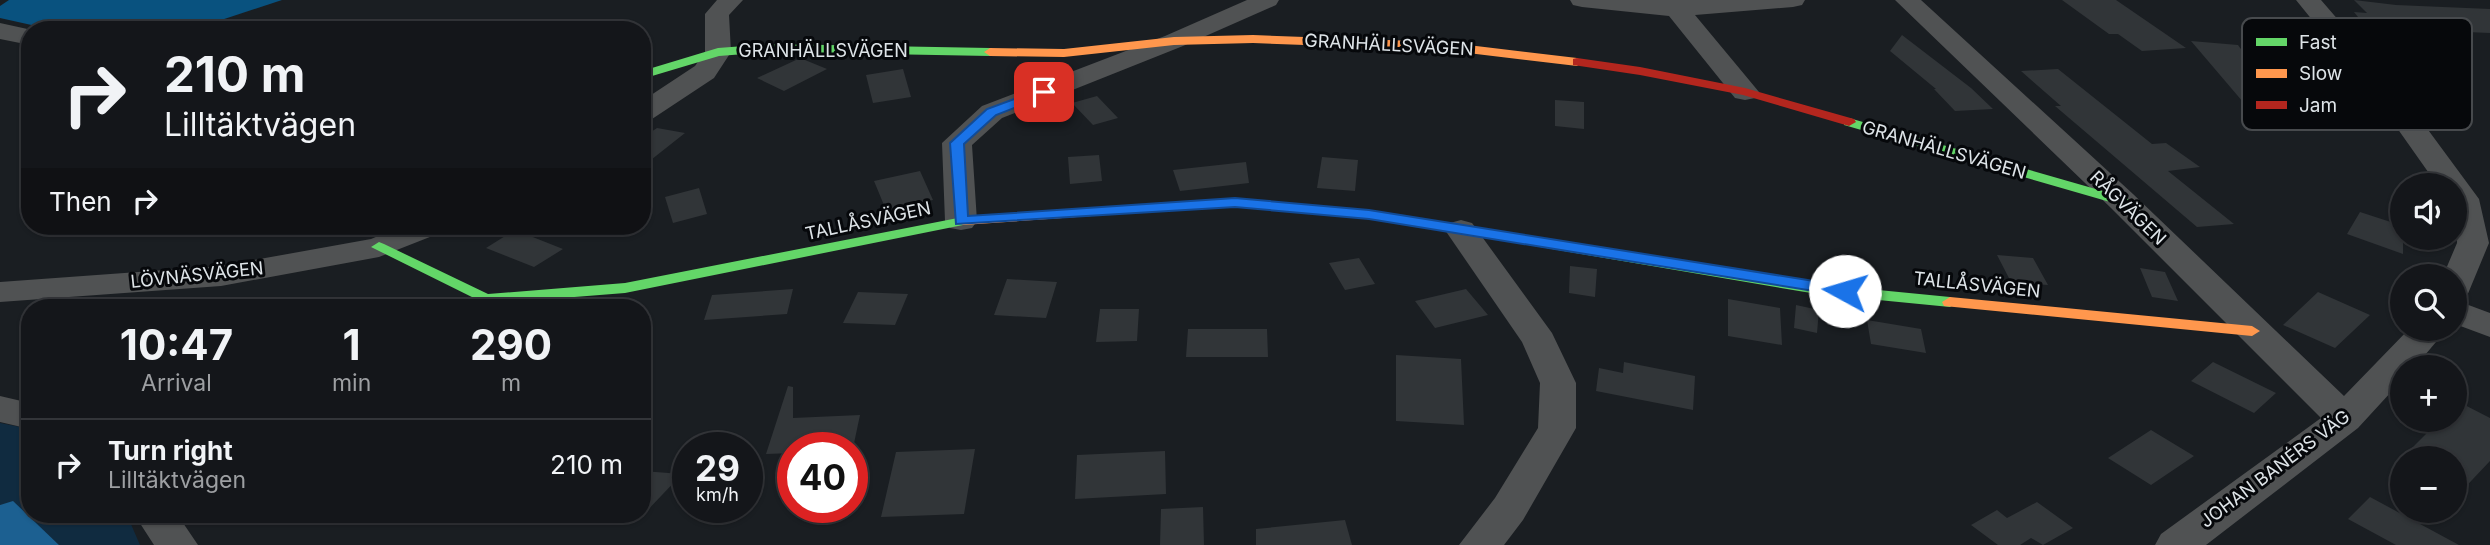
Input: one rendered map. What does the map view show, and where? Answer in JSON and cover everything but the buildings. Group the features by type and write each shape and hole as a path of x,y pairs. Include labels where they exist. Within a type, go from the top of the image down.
{"street":[{"path":"651,107 705,72 718,52 717,14 731,0"},
{"path":"961,221 957,143 992,112 1174,41 1267,0"},
{"path":"1582,0 1677,9 1793,0"},
{"name":"RÅGVÄGEN","path":"1907,0 2122,201 2345,419"},
{"path":"2308,0 2323,18"},
{"path":"1677,9 1745,92"},
{"path":"0,31 21,35"},
{"name":"GRANHÄLLSVÄGEN","path":"651,72 718,52 772,48 1064,53 1174,41 1341,40 1443,46 1640,71 1745,92 2122,201"},
{"path":"2414,130 2445,173"},
{"name":"TALLÅSVÄGEN","path":"379,247 486,299 625,288 961,221 1235,202 1369,214 1817,289 2252,331"},
{"path":"2465,264 2473,243 2467,217"},
{"path":"1461,230 1539,341 1558,383 1557,428 1509,509 1479,545"},
{"name":"LÖVNÄSVÄGEN","path":"0,292 221,276 379,247 408,235"},
{"path":"2467,316 2490,326"},
{"name":"JOHAN BANÉRS VÄG","path":"2176,545 2345,419 2417,341"},
{"path":"0,409 21,414"},
{"path":"161,523 177,545"}],"shaded area":[{"path":"9,0 282,0 218,21 21,23 0,18 0,6"},
{"path":"0,423 21,427 21,509 13,502 0,505"},
{"path":"13,501 21,509 21,523 36,523 59,545 0,545 0,505"},
{"path":"35,523 130,523 140,545 59,545"}],"traffic: fast":[{"path":"651,72 718,52 772,48 990,52"},
{"path":"1849,122 2122,201"},
{"path":"1380,216 1817,289 1950,302"},
{"path":"379,247 486,299 625,288 963,221"}],"traffic: slow":[{"path":"990,52 1064,53 1174,41 1253,39 1443,46 1577,62"},
{"path":"963,221 1235,202 1380,216"},
{"path":"1950,302 2252,331"}],"traffic: jam":[{"path":"1577,62 1640,71 1745,92 1849,122"}],"route":[{"path":"1044,92 992,112 957,143 961,221 1235,202 1369,214 1817,289 1845,291"}]}
